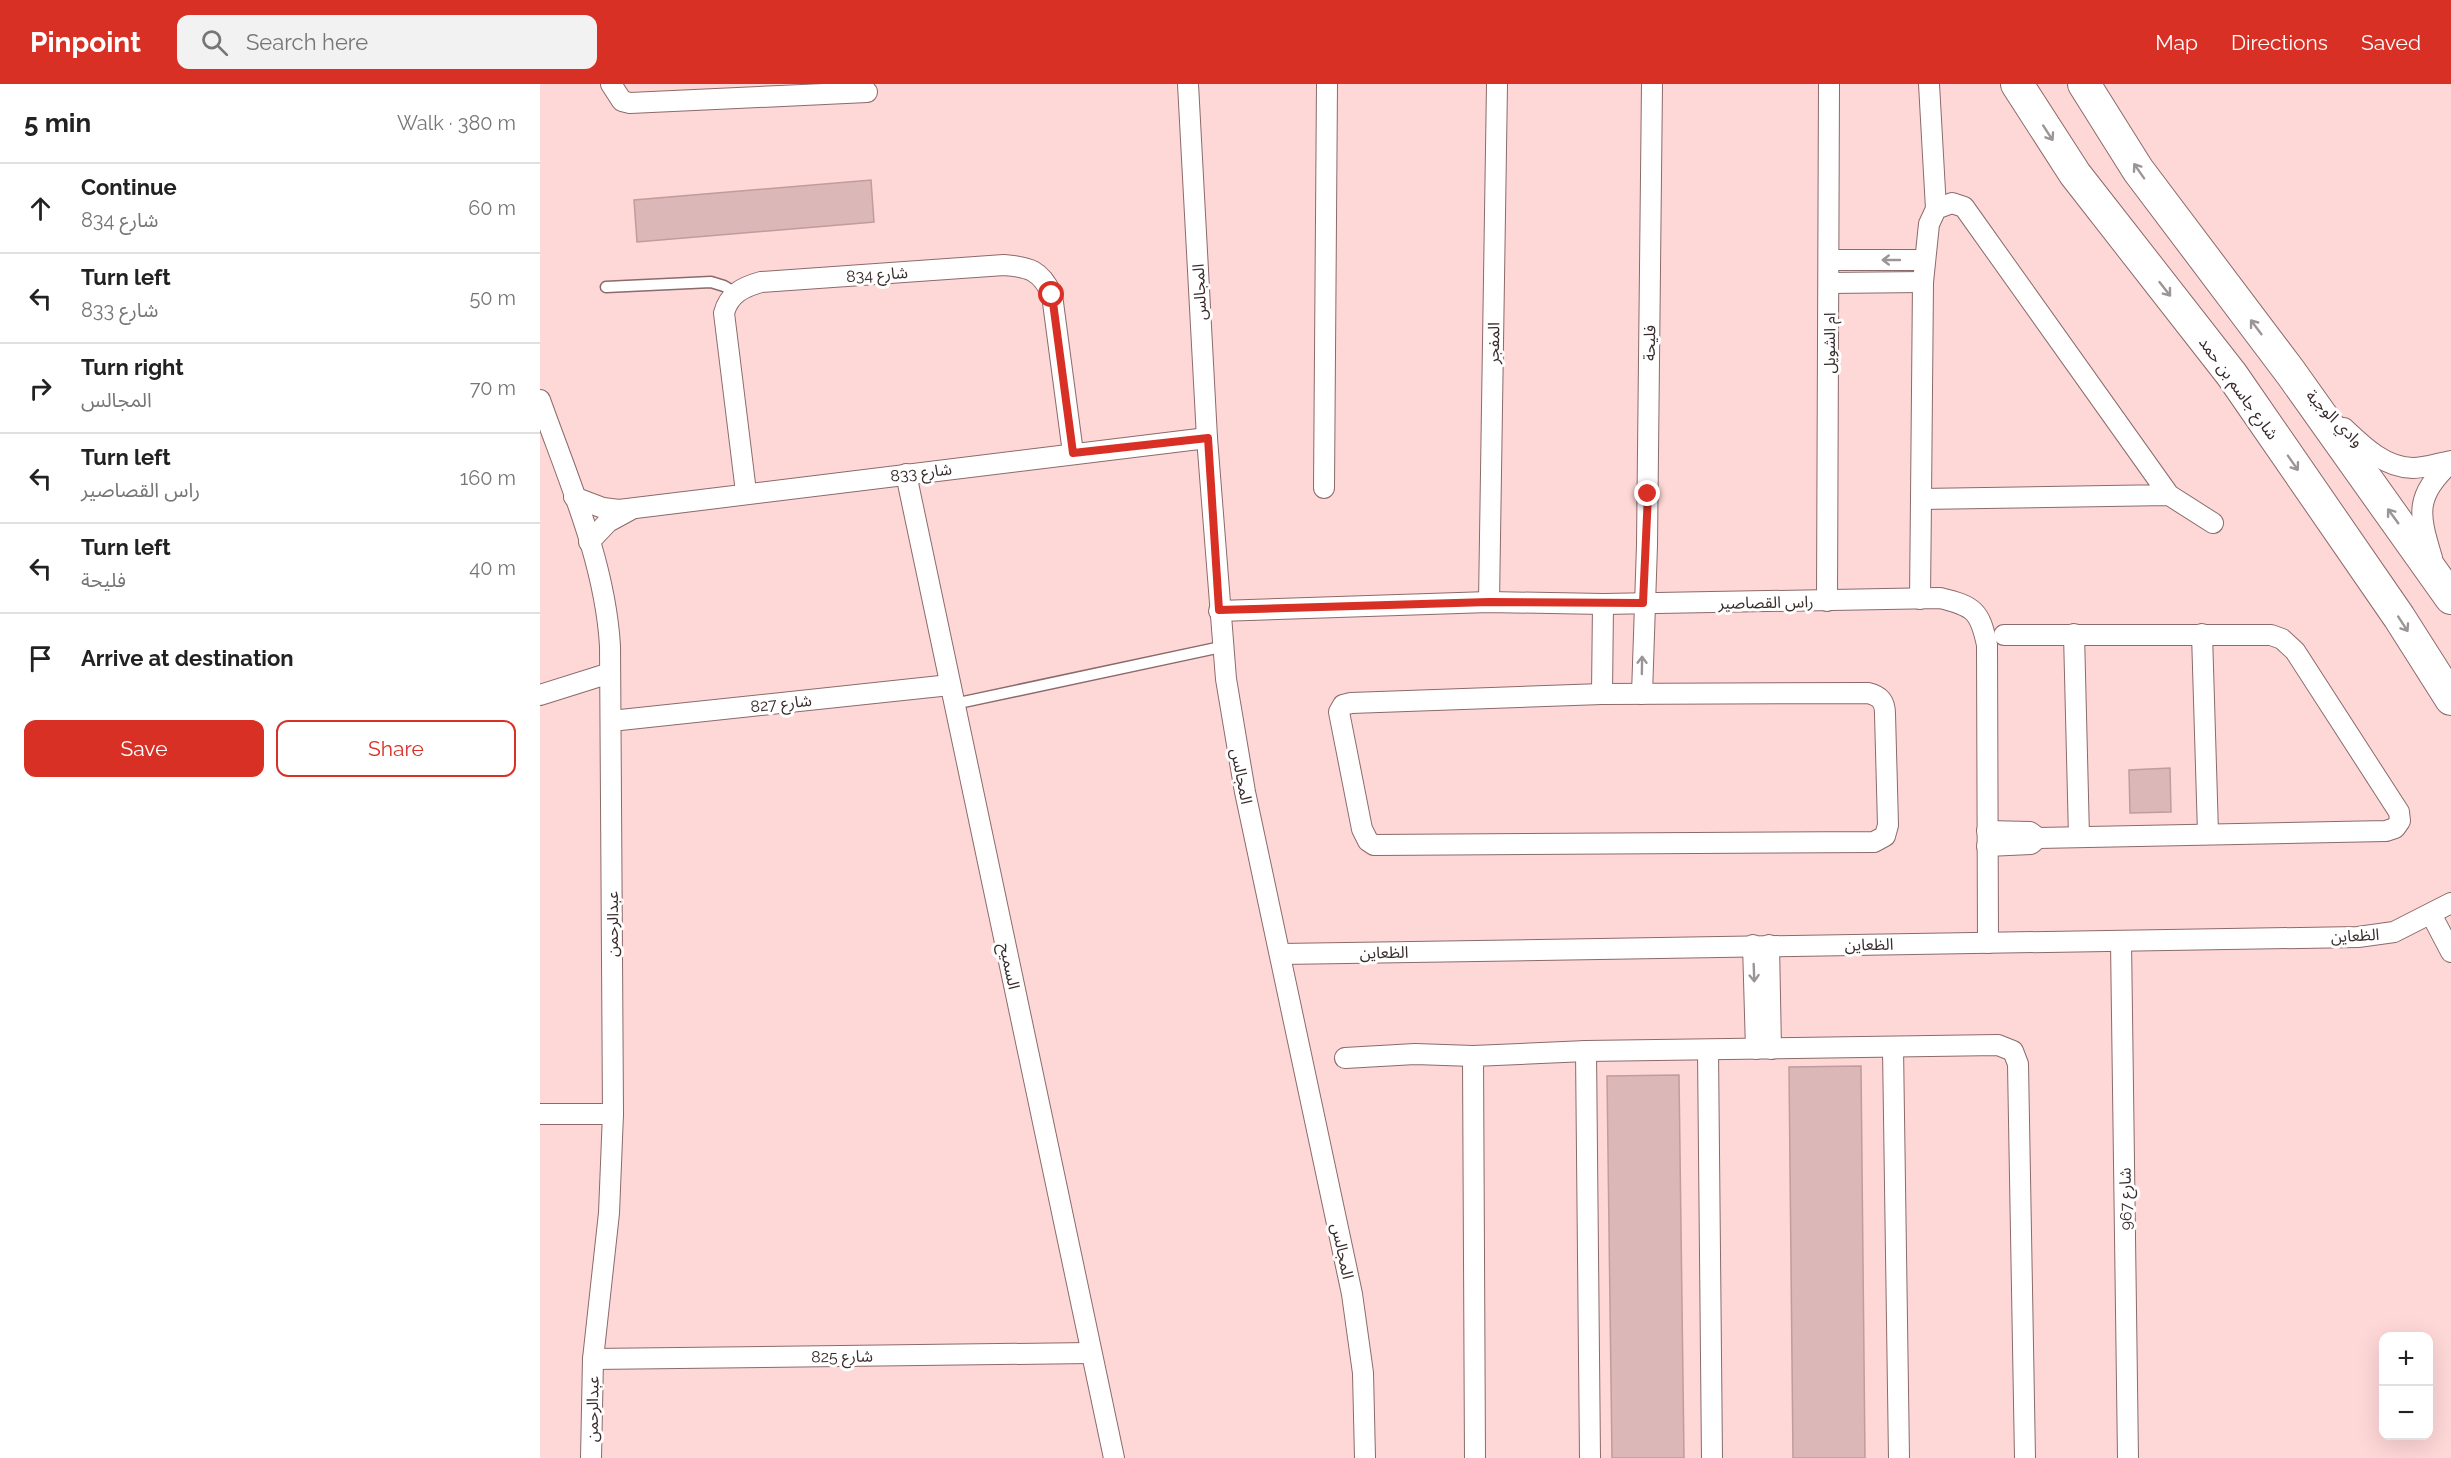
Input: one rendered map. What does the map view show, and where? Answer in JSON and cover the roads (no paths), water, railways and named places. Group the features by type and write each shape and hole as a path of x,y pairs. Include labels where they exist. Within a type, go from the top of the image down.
{"main road":[{"name":"شارع جاسم بن حمد","path":"2017,84 2075,174 2232,375 2399,618 2451,699"},
{"path":"2084,84 2138,170 2291,374 2444,588"}],"street":[{"path":"611,84 622,101 630,103 822,90 867,92"},
{"name":"المجالس","path":"1188,84 1221,647 1243,781 1360,1339 1365,1458"},
{"path":"1324,488 1327,84"},
{"name":"المفجر","path":"1489,602 1497,84"},
{"name":"فليحة","path":"1642,694 1643,603 1647,545 1652,84"},
{"name":"ام الشويل","path":"1827,601 1829,84"},
{"path":"1920,599 1923,282 1929,224 1936,209 1929,84"},
{"path":"1936,209 1952,203 1964,207 2169,495 2213,523"},
{"path":"1829,260 1926,260"},
{"name":"شارع 834","path":"735,293 761,282 992,266 1020,266 1036,272 1045,280 1052,295 1073,453"},
{"path":"1829,283 1923,282"},
{"path":"735,293 727,303 724,324 746,492"},
{"name":"وادي الوجبة","path":"2291,374 2367,451 2390,462 2413,468 2451,461"},
{"name":"عبدالرحمن","path":"540,400 589,542 608,625 611,720 613,1114 609,1213 593,1359 591,1458"},
{"name":"شارع 833","path":"574,497 603,508 635,508 746,492 1208,438"},
{"name":"وادي الوجبة","path":"2444,588 2423,531 2421,508 2431,482 2451,461"},
{"name":"السميح","path":"906,474 1114,1458"},
{"path":"1921,499 2169,495"},
{"name":"شارع 833","path":"589,542 608,522 635,508"},
{"name":"راس القصاصير","path":"1219,610 1489,602 1603,604 1940,598 1960,603 1972,609 1982,620 1987,645 1988,943"},
{"path":"1602,694 1603,604"},
{"path":"2074,634 2079,837"},
{"path":"2202,634 2208,833"},
{"path":"1987,838 2031,844 2038,838 2386,831 2395,828 2400,821 2399,812 2291,645 2271,635 2004,635"},
{"path":"540,695 610,673"},
{"name":"شارع 827","path":"611,720 952,694"},
{"path":"1642,694 1878,695 1885,704 1888,825 1885,836 1874,842 1381,846 1374,845 1364,836 1339,717 1343,705 1642,694"},
{"path":"2445,908 2451,952"},
{"name":"الظعاين","path":"1281,954 2358,937 2394,932 2445,908"},
{"name":"شارع 967","path":"2121,941 2128,1458"},
{"path":"1761,945 1764,1049"},
{"path":"1345,1058 1415,1054 1473,1056 1586,1051 2006,1046 2017,1057 2025,1458"},
{"path":"1893,1048 1899,1458"},
{"path":"1708,1050 1712,1458"},
{"path":"1586,1051 1590,1458"},
{"path":"1473,1056 1475,1458"},
{"path":"540,1114 613,1114"},
{"name":"شارع 825","path":"593,1359 1090,1353"}],"lane":[{"path":"606,287 711,282 735,293"},
{"path":"952,694 1221,647"}]}
